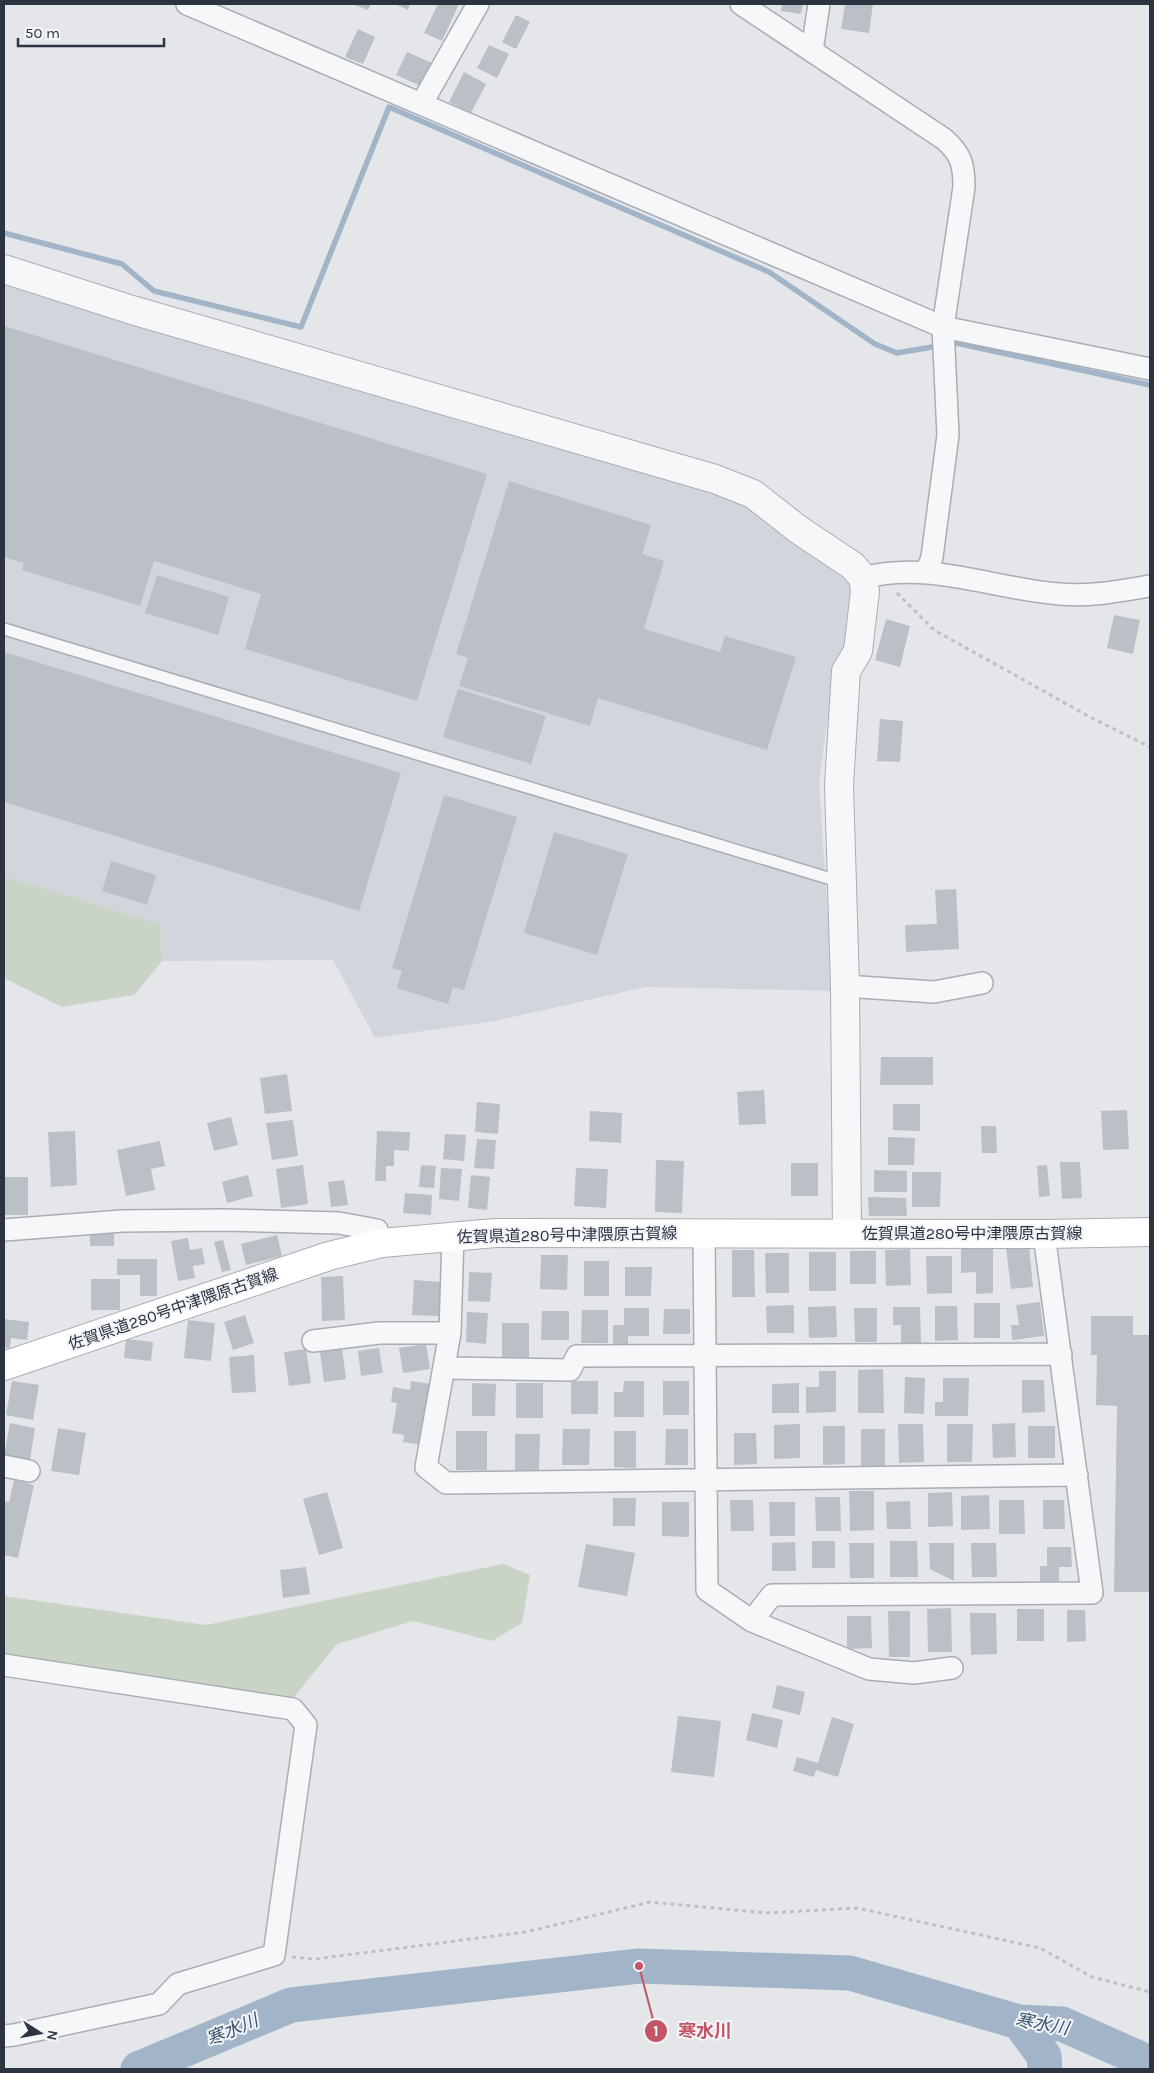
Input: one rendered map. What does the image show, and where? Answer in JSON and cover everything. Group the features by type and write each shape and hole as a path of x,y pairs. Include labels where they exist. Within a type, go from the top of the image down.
{"main road":[{"name":"佐賀県道280号中津隈原古賀線","path":"4,1366 329,1256 382,1243 495,1233 1044,1234 1150,1232"}],"street":[{"path":"187,4 943,327 1150,368"},
{"path":"422,103 478,4"},
{"path":"741,4 944,139 956,150 964,169 964,187 943,327 948,435 932,557 929,566 923,572"},
{"path":"812,52 819,4"},
{"path":"4,269 151,316 715,479 753,494 798,530 853,566 863,578 865,592 858,651 846,671 839,785 845,986 847,1233"},
{"path":"863,578 881,573 923,572 1058,594 1090,595 1150,586"},
{"path":"845,986 934,992 982,983"},
{"path":"4,1230 122,1221 224,1220 338,1223 376,1230 382,1243"},
{"path":"704,1233 707,1590 752,1621 869,1669 914,1673 952,1668"},
{"path":"752,1621 772,1595 1092,1593 1044,1234"},
{"path":"453,1236 450,1333 426,1466 446,1483 1077,1475"},
{"path":"313,1341 379,1333 450,1333"},
{"path":"444,1368 570,1370 577,1356 1061,1354"},
{"path":"4,1466 29,1471"},
{"path":"4,1665 293,1709 306,1725 274,1955 178,1984 159,2004 4,2036"}],"lane":[{"path":"4,629 841,882"}],"path":[{"path":"863,578 892,587 934,630 1090,717 1150,748"},
{"path":"274,1955 315,1959 526,1932 650,1902 767,1913 857,1908 1040,1948 1092,1977 1150,1992"}],"shaded area":[{"path":"4,285 746,502 847,578 853,594 845,649 835,663 819,783 833,991 646,987 495,1021 375,1038 333,960 162,961 160,924 4,876"}],"green space":[{"path":"4,876 160,924 162,961 134,995 62,1007 4,978"},
{"path":"503,1564 530,1575 522,1623 492,1641 413,1621 337,1644 290,1702 4,1656 4,1596 206,1625"}],"building":[{"path":"352,4 371,4 368,10"},
{"path":"395,4 410,4 408,10"},
{"path":"438,4 459,4 442,41 424,33"},
{"path":"782,4 803,4 801,14 781,11"},
{"path":"845,4 873,4 869,33 841,29"},
{"path":"516,15 530,22 516,49 502,42"},
{"path":"358,29 375,37 363,64 345,57"},
{"path":"489,45 509,54 497,78 477,68"},
{"path":"407,52 432,63 421,86 396,75"},
{"path":"464,72 486,84 471,113 449,102"},
{"path":"4,326 487,474 417,701 245,649 261,594 154,561 140,606 22,570 24,563 4,557"},
{"path":"509,481 651,525 642,554 664,561 644,629 720,652 725,636 796,657 767,750 598,698 590,726 459,686 468,658 456,654"},
{"path":"157,575 229,597 218,635 145,613"},
{"path":"1114,615 1140,620 1133,654 1107,648"},
{"path":"886,619 910,626 900,667 875,660"},
{"path":"4,652 401,773 359,911 4,802"},
{"path":"458,689 546,716 531,764 443,737"},
{"path":"880,719 903,721 900,762 877,761"},
{"path":"444,795 517,817 464,990 453,987 448,1004 397,988 402,971 392,968"},
{"path":"554,832 628,854 597,955 524,933"},
{"path":"111,861 156,875 147,905 102,891"},
{"path":"956,889 959,949 906,952 905,925 937,924 935,890"},
{"path":"881,1057 933,1057 933,1085 880,1085"},
{"path":"287,1074 292,1111 265,1114 260,1078"},
{"path":"764,1090 766,1124 739,1125 737,1092"},
{"path":"477,1102 500,1104 498,1134 475,1132"},
{"path":"893,1104 920,1104 920,1131 893,1130"},
{"path":"1127,1110 1129,1149 1103,1150 1101,1111"},
{"path":"590,1111 622,1113 621,1143 589,1141"},
{"path":"231,1117 238,1145 214,1151 207,1123"},
{"path":"293,1120 298,1156 272,1160 266,1123"},
{"path":"981,1126 996,1126 997,1153 982,1153"},
{"path":"75,1131 77,1185 51,1187 48,1132"},
{"path":"377,1131 410,1132 409,1151 394,1150 394,1166 386,1166 386,1181 375,1181"},
{"path":"445,1134 466,1135 464,1161 443,1159"},
{"path":"888,1137 915,1138 914,1165 888,1165"},
{"path":"477,1139 496,1140 494,1169 474,1168"},
{"path":"160,1141 165,1166 151,1169 155,1190 126,1196 117,1150"},
{"path":"656,1160 684,1161 682,1213 655,1212"},
{"path":"1060,1162 1080,1162 1082,1198 1062,1199"},
{"path":"791,1163 818,1163 818,1196 791,1196"},
{"path":"303,1165 308,1204 281,1208 276,1169"},
{"path":"421,1165 436,1166 434,1188 419,1187"},
{"path":"1047,1165 1050,1196 1039,1197 1037,1166"},
{"path":"441,1168 462,1169 459,1201 439,1199"},
{"path":"576,1168 608,1169 606,1208 574,1206"},
{"path":"874,1170 907,1171 907,1192 874,1192"},
{"path":"912,1172 941,1172 940,1207 912,1207"},
{"path":"248,1175 253,1196 227,1203 222,1182"},
{"path":"471,1175 490,1177 487,1210 468,1208"},
{"path":"4,1177 28,1177 28,1215 4,1215"},
{"path":"344,1180 348,1205 331,1207 328,1182"},
{"path":"405,1193 432,1195 431,1215 403,1213"},
{"path":"868,1197 906,1198 907,1216 869,1216"},
{"path":"90,1231 114,1231 114,1246 90,1246"},
{"path":"277,1235 282,1256 246,1265 241,1244"},
{"path":"188,1238 190,1250 202,1248 205,1264 193,1266 195,1278 178,1281 171,1241"},
{"path":"223,1240 231,1270 222,1272 214,1242"},
{"path":"1029,1246 1033,1287 1011,1289 1006,1248"},
{"path":"961,1248 993,1248 993,1293 976,1294 976,1272 961,1273"},
{"path":"910,1249 911,1285 886,1286 885,1250"},
{"path":"732,1250 754,1250 755,1297 732,1297"},
{"path":"850,1251 876,1251 876,1284 850,1284"},
{"path":"809,1252 836,1252 836,1291 809,1291"},
{"path":"765,1253 789,1253 789,1293 766,1293"},
{"path":"541,1255 568,1255 567,1290 540,1289"},
{"path":"926,1256 952,1256 952,1293 927,1294"},
{"path":"117,1259 157,1259 157,1296 140,1296 140,1275 117,1275"},
{"path":"584,1261 609,1261 609,1296 584,1296"},
{"path":"625,1267 652,1267 651,1296 625,1296"},
{"path":"469,1272 492,1273 490,1302 468,1301"},
{"path":"343,1276 345,1320 322,1321 321,1277"},
{"path":"91,1279 120,1279 120,1310 91,1310"},
{"path":"414,1280 441,1282 439,1316 412,1315"},
{"path":"1040,1302 1044,1336 1012,1340 1011,1325 1019,1325 1016,1305"},
{"path":"974,1303 1000,1303 1000,1338 974,1338"},
{"path":"794,1305 794,1333 767,1333 766,1306"},
{"path":"836,1306 837,1337 809,1338 808,1307"},
{"path":"935,1306 957,1306 958,1340 935,1341"},
{"path":"893,1307 920,1307 921,1343 901,1344 901,1325 893,1325"},
{"path":"624,1308 649,1308 649,1336 628,1336 628,1351 613,1350 613,1325 624,1325"},
{"path":"854,1308 877,1308 877,1342 855,1342"},
{"path":"664,1309 690,1309 690,1334 663,1334"},
{"path":"582,1310 608,1310 608,1343 581,1343"},
{"path":"542,1311 569,1311 569,1340 541,1340"},
{"path":"467,1312 488,1313 486,1344 466,1342"},
{"path":"245,1315 254,1343 233,1350 224,1322"},
{"path":"1091,1316 1133,1316 1133,1335 1150,1335 1150,1592 1114,1592 1117,1406 1096,1405 1097,1355 1091,1355"},
{"path":"4,1319 29,1322 27,1340 11,1338 10,1348 4,1348"},
{"path":"188,1320 215,1323 211,1361 184,1358"},
{"path":"502,1323 529,1323 529,1358 502,1358"},
{"path":"126,1339 153,1342 151,1361 124,1358"},
{"path":"426,1344 430,1369 403,1373 399,1348"},
{"path":"342,1348 346,1379 324,1382 320,1352"},
{"path":"379,1348 383,1373 361,1376 358,1351"},
{"path":"306,1349 311,1383 289,1386 284,1352"},
{"path":"254,1355 256,1392 232,1393 229,1357"},
{"path":"883,1369 884,1413 858,1413 858,1370"},
{"path":"819,1371 836,1371 836,1412 806,1413 806,1387 819,1387"},
{"path":"905,1377 925,1378 924,1414 904,1413"},
{"path":"943,1378 969,1378 968,1416 935,1416 935,1402 943,1402"},
{"path":"1022,1380 1044,1380 1045,1412 1022,1413"},
{"path":"12,1381 39,1385 33,1420 6,1415"},
{"path":"411,1381 432,1384 423,1445 403,1442 404,1435 392,1433 397,1403 391,1402 393,1387 410,1390"},
{"path":"571,1381 598,1381 598,1414 571,1414"},
{"path":"624,1381 644,1381 644,1417 614,1417 614,1392 623,1392"},
{"path":"663,1381 689,1381 689,1415 663,1415"},
{"path":"472,1383 496,1384 495,1416 472,1416"},
{"path":"516,1383 543,1383 543,1418 516,1418"},
{"path":"799,1383 799,1413 772,1413 772,1384"},
{"path":"10,1423 35,1428 30,1460 4,1456"},
{"path":"1015,1423 1016,1457 993,1458 992,1424"},
{"path":"800,1424 800,1458 774,1459 774,1425"},
{"path":"898,1424 923,1424 924,1462 899,1463"},
{"path":"947,1424 973,1424 972,1462 947,1462"},
{"path":"823,1426 845,1426 845,1464 823,1465"},
{"path":"1028,1426 1055,1426 1055,1458 1028,1458"},
{"path":"58,1428 86,1433 79,1475 51,1471"},
{"path":"563,1429 590,1429 589,1465 562,1465"},
{"path":"666,1429 688,1429 688,1465 665,1465"},
{"path":"861,1429 885,1429 885,1466 861,1467"},
{"path":"456,1431 487,1431 487,1470 456,1470"},
{"path":"614,1431 636,1431 636,1468 614,1467"},
{"path":"734,1433 756,1433 757,1464 734,1465"},
{"path":"515,1434 540,1434 539,1470 515,1470"},
{"path":"14,1480 34,1485 18,1558 4,1555 4,1501 9,1502"},
{"path":"849,1491 874,1491 874,1530 850,1531"},
{"path":"327,1492 343,1548 319,1555 303,1499"},
{"path":"952,1492 953,1526 928,1527 928,1493"},
{"path":"989,1495 990,1529 961,1530 961,1496"},
{"path":"815,1497 840,1497 841,1531 816,1531"},
{"path":"613,1498 636,1498 635,1526 613,1526"},
{"path":"730,1500 753,1500 754,1531 731,1531"},
{"path":"999,1500 1024,1500 1025,1534 999,1534"},
{"path":"1043,1500 1064,1500 1065,1529 1043,1529"},
{"path":"910,1501 911,1529 887,1529 886,1502"},
{"path":"662,1502 689,1502 689,1537 662,1536"},
{"path":"769,1502 795,1502 795,1536 770,1536"},
{"path":"812,1541 835,1541 835,1568 812,1568"},
{"path":"890,1541 917,1541 918,1577 890,1577"},
{"path":"795,1542 796,1571 772,1571 772,1543"},
{"path":"849,1543 874,1543 874,1578 850,1578"},
{"path":"929,1543 954,1543 954,1581 930,1569"},
{"path":"971,1543 996,1543 997,1577 972,1577"},
{"path":"586,1544 635,1553 627,1596 578,1587"},
{"path":"1047,1547 1071,1547 1072,1567 1059,1567 1059,1581 1040,1582 1040,1566 1047,1566"},
{"path":"306,1567 310,1594 283,1598 280,1570"},
{"path":"951,1608 952,1652 928,1652 927,1609"},
{"path":"1017,1609 1044,1609 1044,1641 1017,1641"},
{"path":"1067,1610 1085,1610 1086,1641 1067,1642"},
{"path":"888,1611 910,1611 910,1657 889,1657"},
{"path":"970,1613 996,1613 997,1654 971,1655"},
{"path":"847,1616 871,1616 872,1648 847,1649"},
{"path":"777,1685 805,1692 800,1715 772,1708"},
{"path":"752,1713 783,1720 777,1748 746,1740"},
{"path":"678,1716 721,1721 714,1777 671,1772"},
{"path":"832,1717 854,1724 838,1777 816,1770 814,1777 793,1771 797,1757 818,1763"}],"waterway":[{"path":"4,233 122,264 154,291 301,327 389,107 769,272 875,344 897,353 956,343 1150,385"},
{"name":"寒水川","path":"138,2069 291,2005 639,1966 850,1973 1019,2022 1062,2024 1150,2063"},
{"path":"1019,2022 1044,2056 1045,2069"}],"place":[{"name":"寒水川","path":"639,1966"}]}
